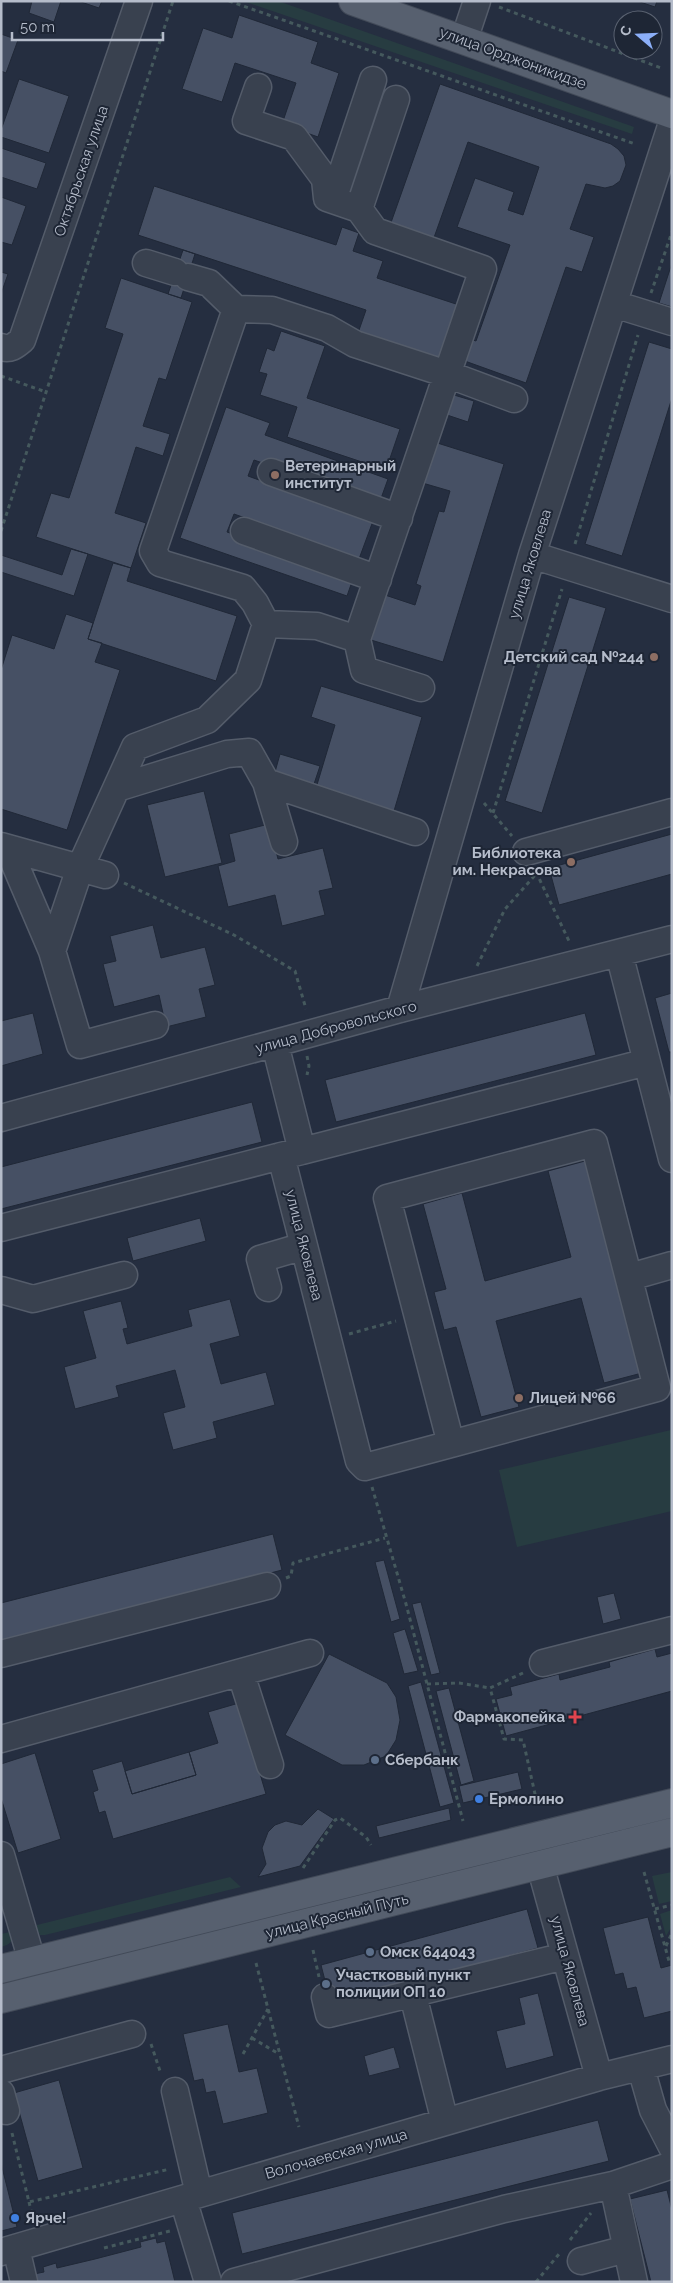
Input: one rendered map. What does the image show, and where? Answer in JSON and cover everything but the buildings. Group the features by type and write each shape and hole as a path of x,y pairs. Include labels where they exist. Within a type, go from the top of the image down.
{"main road":[{"name":"улица Орджоникидзе","path":"353,1 672,114"},
{"name":"улица Красный Путь","path":"1,1969 672,1803"},
{"name":"улица Красный Путь","path":"1,1999 672,1832"},
{"path":"529,1839 540,1866"}],"street":[{"name":"Октябрьская улица","path":"12,343 139,1"},
{"path":"464,40 485,3"},
{"path":"333,200 373,80"},
{"path":"258,87 246,121 294,137 325,179 327,198 359,209 376,231 483,269 357,639 364,670 421,688"},
{"path":"359,209 396,99"},
{"name":"улица Яковлева","path":"400,1009 532,555 672,123"},
{"path":"146,263 209,284 236,309 272,310 328,328 355,344 447,374 514,399"},
{"path":"614,304 672,322"},
{"path":"52,951 80,868 135,747 207,720 248,680 266,624 255,603 243,588 160,562 153,551 236,309"},
{"path":"271,472 399,518"},
{"path":"244,531 378,578"},
{"path":"532,555 672,599"},
{"path":"266,624 317,626 357,639"},
{"path":"207,720 227,754"},
{"path":"118,788 227,754 248,752 266,782 284,842"},
{"path":"266,782 415,832"},
{"path":"531,863 672,812"},
{"path":"4,847 105,875"},
{"path":"4,847 52,951 80,1045 155,1024"},
{"name":"улица Добровольского","path":"1,1118 400,1009 672,939"},
{"path":"619,953 672,1159"},
{"name":"улица Яковлева","path":"275,1044 304,1246 362,1464"},
{"path":"1,1228 647,1062"},
{"path":"362,1464 451,1444 657,1388 594,1143 387,1198 451,1444"},
{"path":"268,1288 260,1259 304,1246"},
{"path":"630,1278 672,1265"},
{"path":"1,1290 33,1299 124,1275"},
{"path":"1,1654 267,1586"},
{"path":"544,1663 672,1630"},
{"path":"1,1740 241,1674 310,1653"},
{"path":"241,1674 270,1765"},
{"path":"1,1855 32,1961"},
{"name":"улица Яковлева","path":"540,1866 599,2077"},
{"path":"324,1997 330,2014 414,1995 565,1956"},
{"path":"414,1995 445,2122"},
{"path":"1,2070 132,2034"},
{"name":"Волочаевская улица","path":"8,2250 599,2077 672,2059"},
{"path":"641,2068 652,2110 672,2147"},
{"path":"175,2091 192,2164 191,2196 208,2282"},
{"path":"234,2282 280,2276 504,2209 613,2185 672,2165"},
{"path":"613,2185 634,2282"},
{"path":"570,2252 626,2249"},
{"path":"8,2250 24,2282"}],"path":[{"path":"1,531 173,1"},
{"path":"229,1 635,144"},
{"path":"485,3 661,68"},
{"path":"645,313 672,232"},
{"path":"1,376 46,392"},
{"path":"476,966 531,863"},
{"path":"105,875 234,935 295,971 306,1009"},
{"path":"328,1339 417,1315"},
{"path":"362,1464 427,1684 463,1821"},
{"path":"267,1586 291,1576 293,1563 385,1538"},
{"path":"427,1684 459,1683 490,1688 544,1663"},
{"path":"490,1688 504,1739 523,1740 537,1803"},
{"path":"303,1868 335,1820 340,1818 366,1837 371,1845"},
{"path":"644,1872 669,1961 672,1960"},
{"path":"655,1910 672,1905"},
{"path":"666,1946 672,1933"},
{"path":"256,1963 299,2128"},
{"path":"243,2054 268,2009"},
{"path":"132,2034 141,2033 150,2039 162,2080 173,2085 175,2091"},
{"path":"252,2038 280,2054"},
{"path":"4,2102 29,2202 192,2164"},
{"path":"536,2282 570,2252 613,2185"}],"green space":[{"path":"243,1 278,1 634,127 632,134"},
{"path":"671,1430 672,1511 517,1547 499,1470"},
{"path":"672,1872 672,1901 659,1904 652,1876"},
{"path":"230,1877 241,1887 45,1935 40,1935 36,1927 37,1925"},
{"path":"672,1910 672,1926 666,1936 660,1914"},
{"path":"10,1932 13,1936 11,1941 1,1947 1,1934"}],"place":[{"name":"Ветеринарный институт","path":"275,475"},
{"name":"Детский сад №244","path":"654,657"},
{"name":"Библиотека им. Некрасова","path":"571,862"},
{"name":"Лицей №66","path":"519,1398"},
{"name":"Фармакопейка","path":"575,1717"},
{"name":"Сбербанк","path":"375,1760"},
{"name":"Ермолино","path":"479,1799"},
{"name":"Омск 644043","path":"370,1952"},
{"name":"Участковый пункт полиции ОП 10","path":"326,1984"},
{"name":"Ярче!","path":"15,2218"}]}
